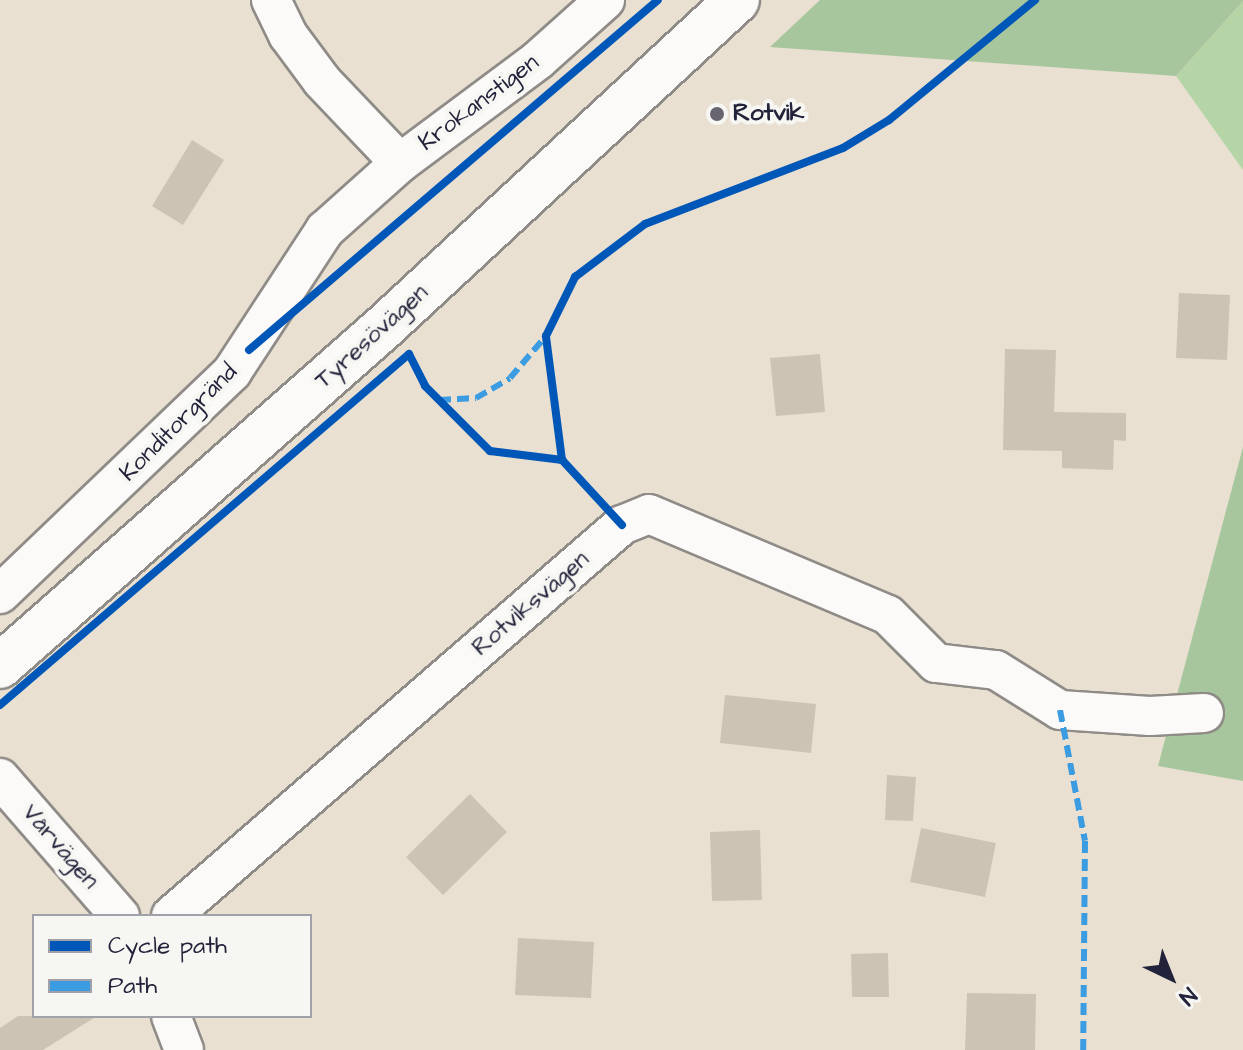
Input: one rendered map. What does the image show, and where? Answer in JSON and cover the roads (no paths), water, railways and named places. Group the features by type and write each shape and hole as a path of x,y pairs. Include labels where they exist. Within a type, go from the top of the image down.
{"main road":[{"name":"Tyresövägen","path":"0,666 384,327 737,0"}],"street":[{"name":"Krokanstigen","path":"271,0 288,35 322,81 400,163 538,60 605,0"},
{"name":"Konditorgränd","path":"0,594 232,372 325,230 400,163"},
{"name":"Rotviksvägen","path":"173,914 622,525 649,514 888,615 936,663 996,670 1060,710 1150,716 1204,713"},
{"name":"Vårvägen","path":"0,778 118,914"},
{"path":"172,1018 184,1050"}],"place":[{"name":"Rotvik","path":"717,114"}]}
